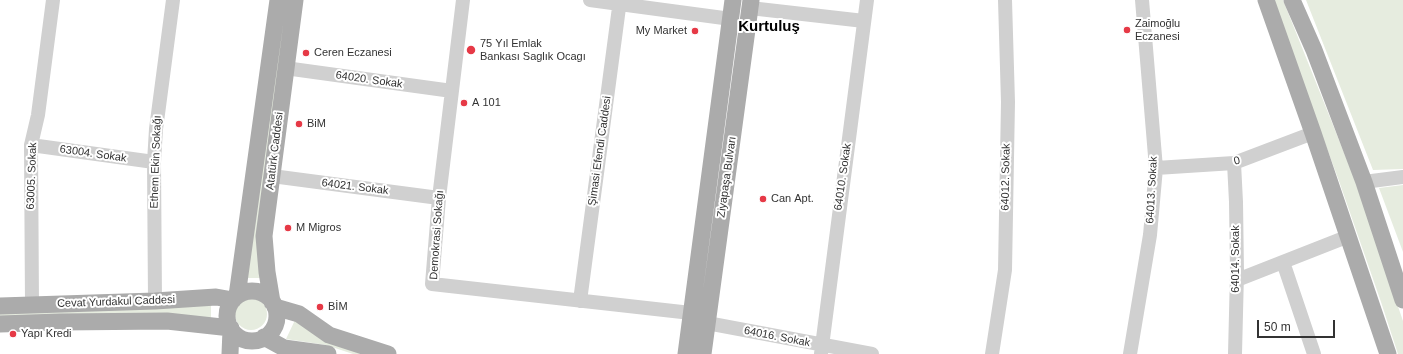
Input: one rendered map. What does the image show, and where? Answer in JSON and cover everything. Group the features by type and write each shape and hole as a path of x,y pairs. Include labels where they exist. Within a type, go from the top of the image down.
{"main road":[{"name":"Atatürk Caddesi","path":"235,298 278,0"},
{"name":"Atatürk Caddesi","path":"273,304 267,272 264,236 295,0"},
{"name":"Ziyapaşa Bulvarı","path":"686,354 733,0"},
{"path":"1266,0 1349,236 1388,354"},
{"path":"1292,0 1314,50 1364,182 1403,300"},
{"name":"Ziyapaşa Bulvarı","path":"702,354 750,4"},
{"path":"230,354 231,329 227,318 227,311 235,298 244,292 260,292 273,304 276,313 274,326 271,332 260,343"},
{"name":"Cevat Yurdakul Caddesi","path":"0,306 155,301 216,297 235,298"},
{"path":"273,304 298,314 329,335 388,354"},
{"name":"Cevat Yurdakul Caddesi","path":"0,324 167,321 231,329"},
{"path":"231,329 241,338 247,340 284,348 328,354"}],"street":[{"name":"63005. Sokak","path":"32,305 31,145 38,115 53,0"},
{"name":"Ethem Ekin Sokağı","path":"155,301 154,162 156,129 173,0"},
{"name":"Demokrasi Sokağı","path":"463,0 439,198 432,284 691,313"},
{"path":"590,0 620,2 731,19"},
{"name":"64010. Sokak","path":"821,349 867,0"},
{"name":"64012. Sokak","path":"992,354 1004,270 1008,102 1006,0"},
{"name":"64013. Sokak","path":"1130,354 1150,235 1156,168 1142,0"},
{"name":"Şimasi Efendi Caddesi","path":"580,301 620,2"},
{"path":"750,4 864,21"},
{"name":"64020. Sokak","path":"285,68 452,91"},
{"name":"0","path":"1156,168 1234,163 1313,133"},
{"name":"63004. Sokak","path":"31,145 154,162"},
{"name":"64014. Sokak","path":"1234,163 1237,280 1235,354"},
{"name":"64021. Sokak","path":"272,176 439,198"},
{"path":"1364,182 1403,178"},
{"path":"1237,280 1349,236"},
{"path":"1283,262 1314,354"},
{"name":"64016. Sokak","path":"707,323 821,349 872,354"}],"shaded area":[{"path":"284,0 288,0 260,278 246,278"},
{"path":"1272,0 1283,0 1353,175 1403,321 1403,354 1398,354 1339,181"},
{"path":"1306,0 1403,0 1403,169 1373,170"},
{"path":"1403,185 1403,252 1379,188"},
{"path":"248,298 254,298 264,305 267,314 266,320 260,327 254,330 248,330 238,323 235,317 235,311 242,301"},
{"path":"211,304 211,320 0,317 0,313"},
{"path":"296,318 370,354 353,354 326,345 286,339"}],"place":[{"name":"Zaimoğlu Eczanesi","path":"1127,30"},
{"name":"My Market","path":"695,31"},
{"name":"75 Yıl Emlak Bankası Saglık Ocagı","path":"471,50"},
{"name":"Ceren Eczanesi","path":"306,53"},
{"name":"A 101","path":"464,103"},
{"name":"BiM","path":"299,124"},
{"name":"Can Apt.","path":"763,199"},
{"name":"M Migros","path":"288,228"},
{"name":"BİM","path":"320,307"},
{"name":"Yapı Kredi","path":"13,334"}],"district":[{"name":"Kurtuluş","path":"769,27"}]}
